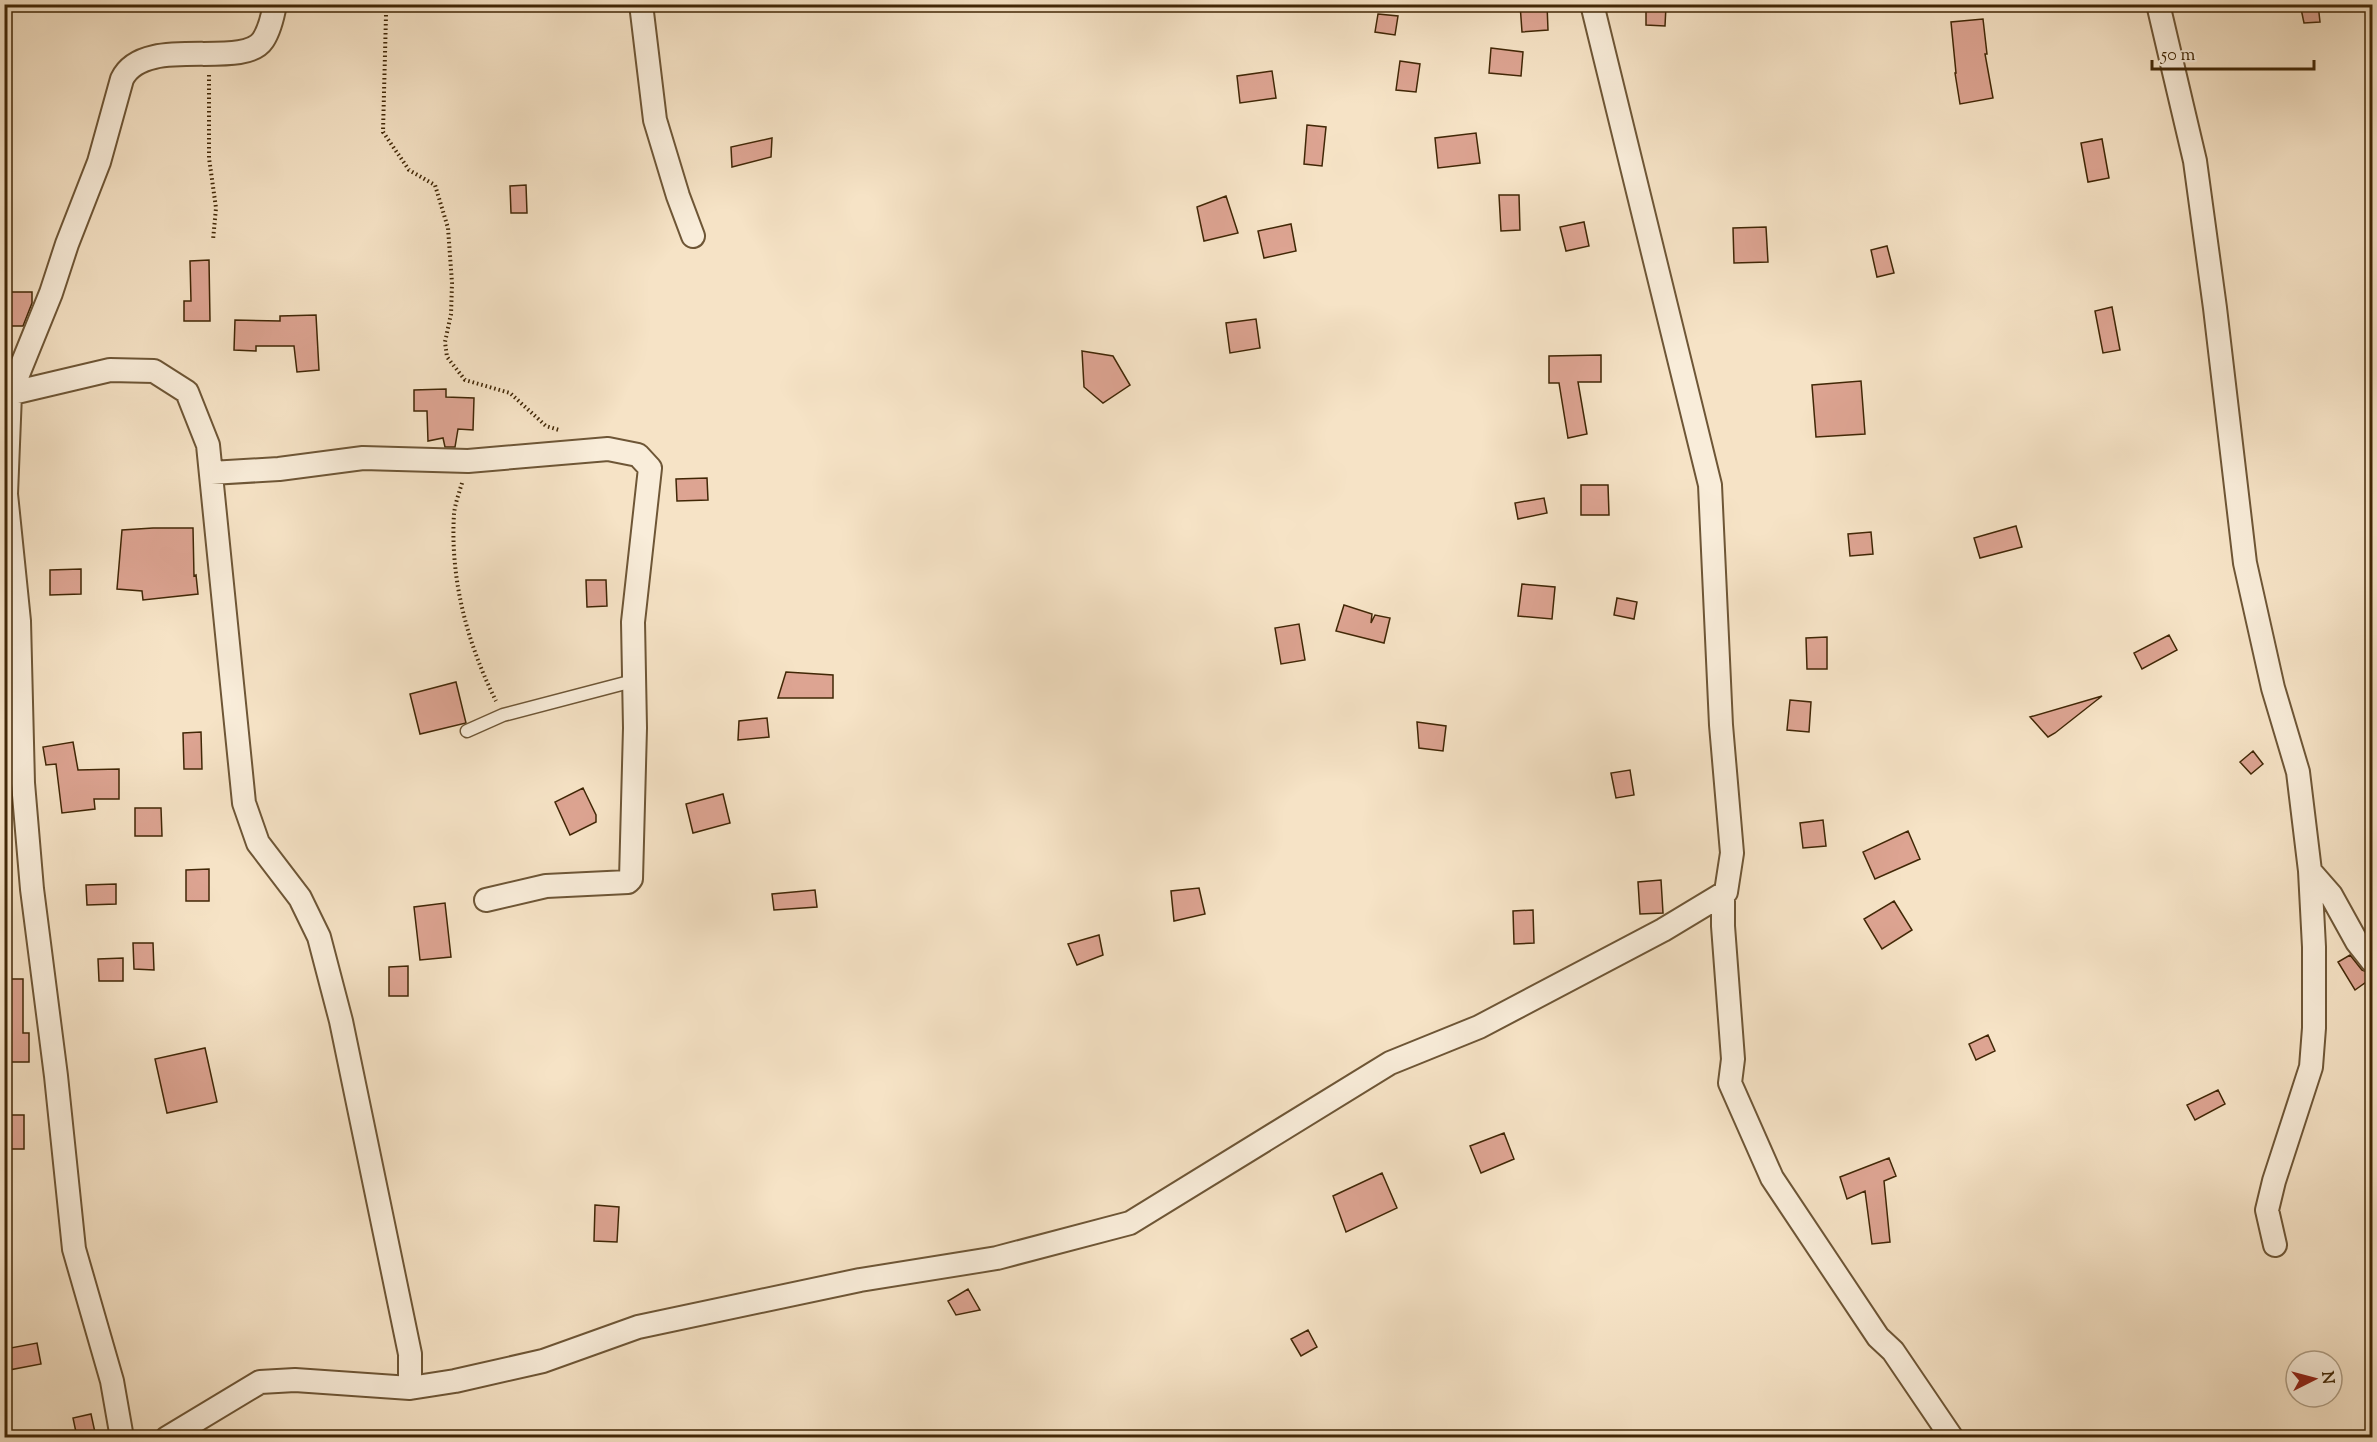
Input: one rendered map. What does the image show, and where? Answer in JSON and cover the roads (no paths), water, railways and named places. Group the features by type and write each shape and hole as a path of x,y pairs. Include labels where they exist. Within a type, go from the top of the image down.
{"street":[{"path":"122,1437 112,1381 74,1249 56,1076 32,889 23,783 19,621 6,494 6,390 51,293 67,244 99,162 122,79 127,69 138,61 158,56 248,51 263,41 275,4"},
{"path":"641,4 655,120 678,196 693,236"},
{"path":"167,1437 260,1382 295,1380 410,1388 454,1381 543,1361 638,1327 860,1280 997,1258 1130,1223 1390,1063 1479,1027 1663,930 1726,892 1732,853 1721,725 1710,484 1592,4"},
{"path":"2158,4 2195,161 2245,563 2273,688 2298,772 2310,870 2314,958 2314,1028 2311,1067 2274,1181 2267,1210 2275,1245"},
{"path":"6,390 110,370 154,371 187,392 208,445 243,804 258,843 300,898 319,937 341,1021 410,1354 410,1388"},
{"path":"211,473 279,469 363,458 468,461 608,449 638,455 650,468 633,622 634,728 631,879 628,882 546,886 486,900"},
{"path":"2310,870 2331,895 2357,942 2373,961"},
{"path":"1723,894 1723,926 1733,1059 1730,1083 1772,1178 1878,1337 1893,1351 1952,1437"}],"lane":[{"path":"466,731 502,715 633,681"}]}
